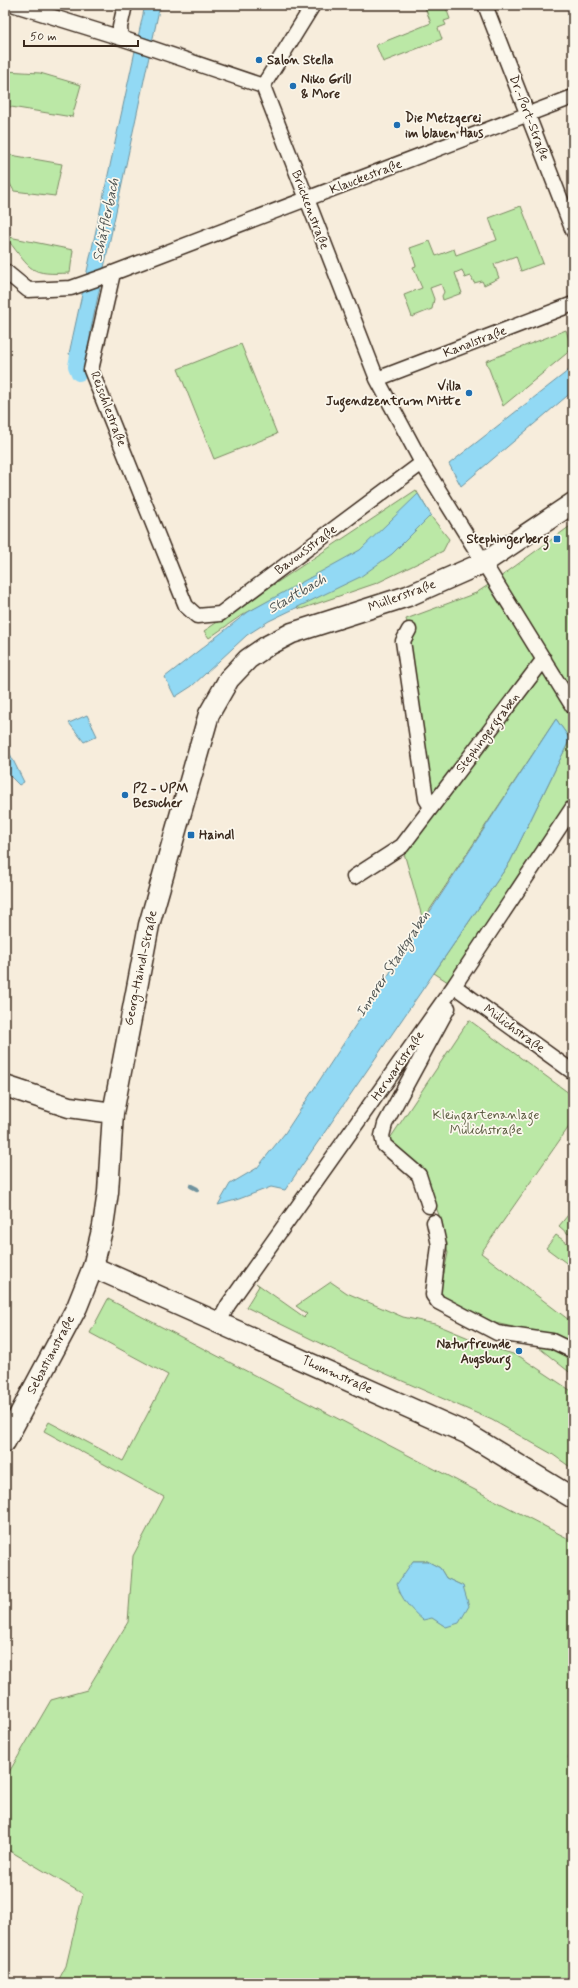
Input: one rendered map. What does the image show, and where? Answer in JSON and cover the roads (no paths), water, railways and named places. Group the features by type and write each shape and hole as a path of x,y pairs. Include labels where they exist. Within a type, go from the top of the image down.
{"street":[{"path":"15,5 121,38 263,86 312,5"},
{"path":"121,38 120,27 125,5"},
{"name":"Dr.-Port-Straße","path":"485,5 573,231"},
{"name":"Brückenstraße","path":"263,86 306,200 377,379 422,463 485,562"},
{"name":"Klauckestraße","path":"109,275 573,97"},
{"path":"5,271 28,290 71,288 109,275"},
{"name":"Reischlestraße","path":"109,275 91,370 186,606"},
{"name":"Kanalstraße","path":"377,379 573,304"},
{"name":"Bavousstraße","path":"186,606 197,616 220,614 422,463"},
{"name":"Müllerstraße","path":"229,679 248,659 267,646 292,633 408,596 485,562 573,503"},
{"path":"485,562 573,707"},
{"path":"409,630 403,641 426,799 431,807"},
{"name":"Stephingergraben","path":"354,876 402,846 544,659"},
{"name":"Georg-Haindl-Straße","path":"93,1267 104,1226 108,1192 113,1113 148,924 209,714 229,679"},
{"name":"Herwartstraße","path":"219,1322 228,1305 454,988 573,807"},
{"path":"429,1206 419,1175 384,1145 382,1136 385,1124 448,1008 454,988"},
{"name":"Mülichstraße","path":"454,988 573,1072"},
{"path":"5,1086 69,1107 113,1113"},
{"path":"434,1222 439,1245 432,1295 438,1302 497,1333 552,1341 573,1351"},
{"name":"Thommstraße","path":"93,1267 466,1432 573,1498"},
{"name":"Sebastianstraße","path":"5,1442 77,1307 93,1267"}],"water":[{"path":"145,5 160,5 85,357 69,354"},
{"path":"573,367 573,391 461,486 449,464"},
{"name":"Stadtbach","path":"418,494 431,515 392,554 360,577 269,621 247,635 192,686 175,697 165,677 248,612 360,550"},
{"path":"87,715 97,736 84,742 69,723"},
{"path":"556,719 570,739 510,862 285,1190 271,1187 218,1205 230,1184 257,1168 285,1133"},
{"path":"7,748 24,782 19,785 5,771 5,749"},
{"path":"413,1561 427,1561 440,1568 446,1578 463,1586 469,1606 459,1623 446,1627 432,1618 423,1620 407,1604 401,1595 397,1584"}],"waterway":[{"name":"Schäfflerbach","path":"79,373 76,366 82,335"},
{"path":"191,1186 197,1189"}],"place":[{"name":"Salon Stella","path":"259,60"},
{"name":"Niko Grill & More","path":"293,86"},
{"name":"Die Metzgerei im blauen Haus","path":"397,125"},
{"name":"Villa Jugendzentrum Mitte","path":"469,393"},
{"name":"Stephingerberg","path":"557,539"},
{"name":"P2 - UPM Besucher","path":"125,795"},
{"name":"Haindl","path":"191,835"},
{"name":"Naturfreunde Augsburg","path":"519,1351"}],"water label":[{"name":"Innerer Stadtgraben","path":"393,964"}],"park label":[{"name":"Kleingartenanlage Mülichstraße","path":"486,1122"}]}
